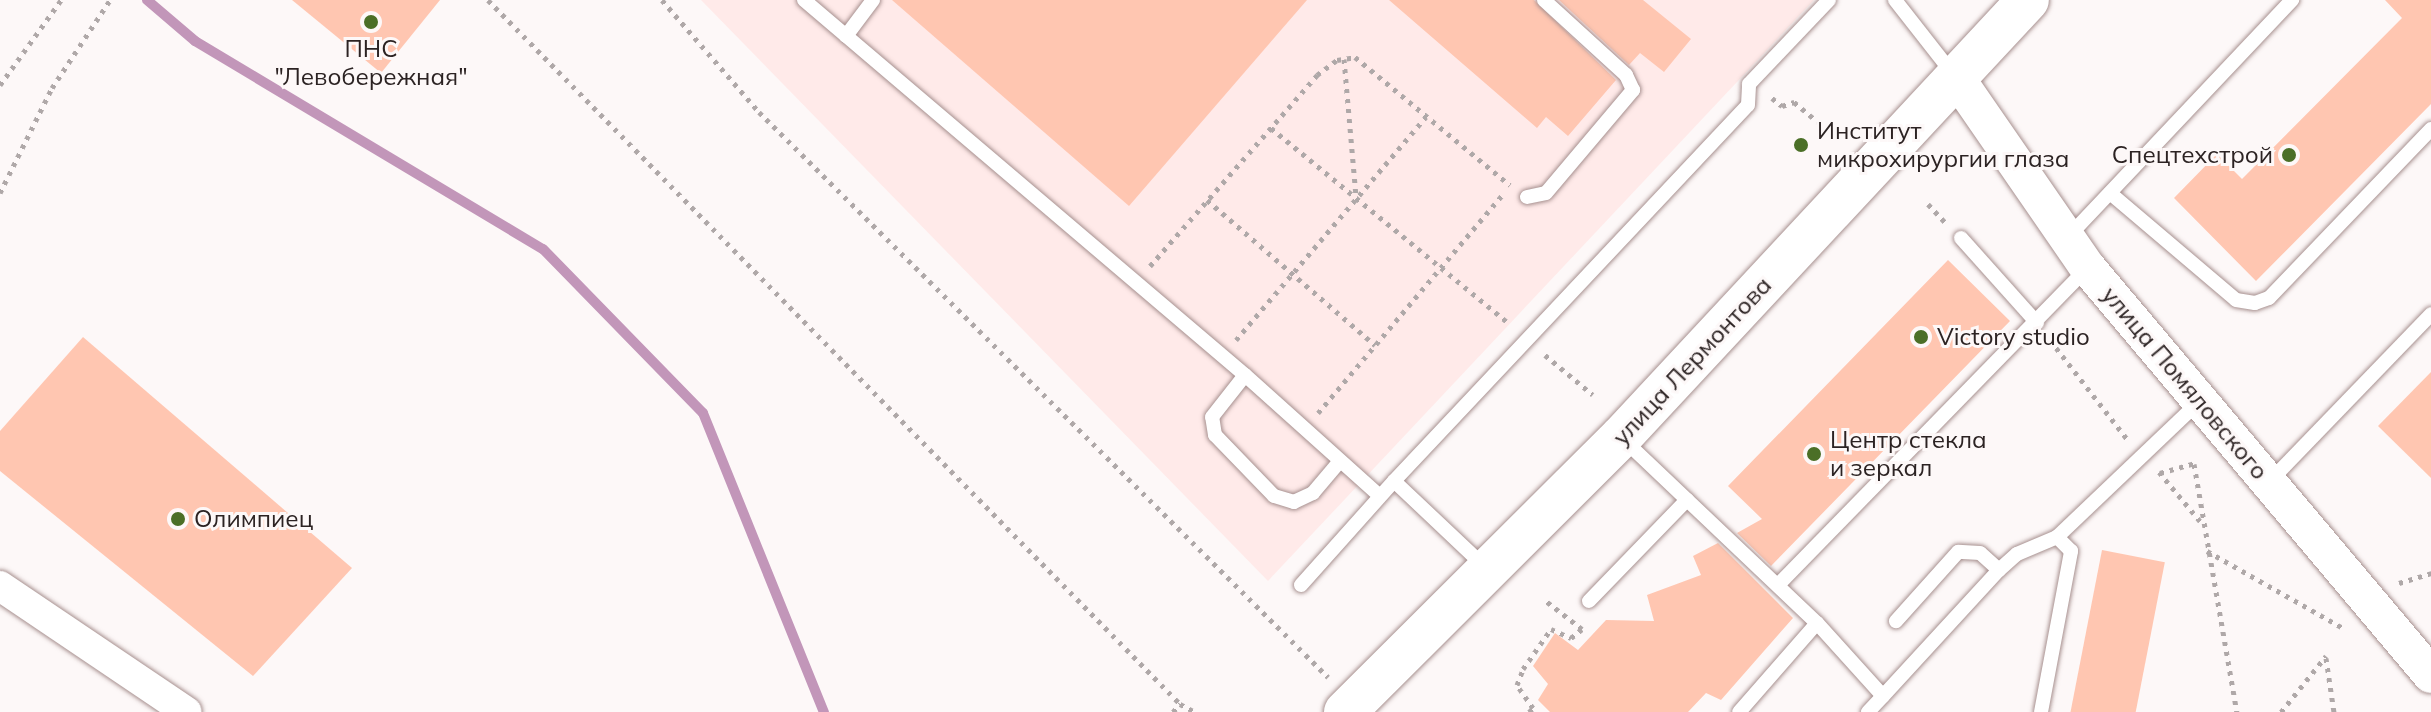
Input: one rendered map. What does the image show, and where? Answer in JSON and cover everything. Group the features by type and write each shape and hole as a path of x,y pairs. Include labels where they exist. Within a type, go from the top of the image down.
{"main road":[{"name":"улица Лермонтова","path":"1337,694 1487,569 1621,437 2028,0"}],"street":[{"name":"улица Помяловского","path":"1956,77 2088,268 2431,675"},
{"path":"0,586 187,712"}],"lane":[{"path":"804,0 1223,356 1380,496"},
{"path":"846,36 873,0"},
{"path":"1527,197 1546,193 1633,90 1626,75 1544,0"},
{"path":"1301,585 1380,496 1748,105 1755,77 1829,0"},
{"path":"1895,0 1956,77"},
{"path":"2066,238 2292,0"},
{"path":"2110,193 2236,300 2255,303 2269,298 2431,129"},
{"path":"1961,238 2037,323"},
{"path":"1778,585 2088,268"},
{"path":"2269,482 2431,314"},
{"path":"1245,375 1212,417 1215,435 1274,496 1294,502 1313,493 1340,461"},
{"path":"1868,712 1999,570 2017,554 2057,537 2199,402"},
{"path":"1621,437 1817,623 1883,696"},
{"path":"1394,481 1487,569"},
{"path":"1589,601 1687,500"},
{"path":"2041,712 2071,551 2057,537"},
{"path":"1896,621 1958,552 1980,553 1999,570"},
{"path":"1739,712 1817,623"}],"path":[{"path":"0,85 61,0"},
{"path":"0,193 52,88 110,0"},
{"path":"488,0 1180,704 1195,712"},
{"path":"662,0 759,112 1337,694"},
{"path":"1136,282 1317,75 1344,59 1355,57 1527,197"},
{"path":"1344,59 1357,198"},
{"path":"1755,77 1774,101 1794,102 1823,126"},
{"path":"1223,356 1426,117"},
{"path":"1271,128 1502,317"},
{"path":"1305,429 1510,185"},
{"path":"1207,200 1375,345"},
{"path":"2037,323 2141,457 2160,473 2200,521"},
{"path":"2160,473 2194,464 2200,521 2237,712"},
{"path":"2207,551 2344,628"},
{"path":"2390,586 2431,573"},
{"path":"1529,712 1533,708 1517,685 1523,669 1551,629 1571,638 1582,629 1546,601"},
{"path":"2281,712 2326,656 2334,712"},
{"path":"1173,712 1180,704"}],"shaded area":[{"path":"701,0 1814,0 1268,581"}],"building":[{"name":"ПНС \"Левобережная\"","path":"292,0 440,0 381,73"},
{"path":"892,0 1307,0 1129,206"},
{"path":"1389,0 1534,0 1616,80 1568,136 1546,117 1537,128"},
{"path":"1559,0 1643,0 1691,39 1664,72 1640,53 1629,65"},
{"path":"2385,0 2431,0 2431,104 2256,281 2174,198 2217,154 2242,179 2402,18"},
{"path":"1948,260 2010,321 1771,566 1737,533 1762,519 1728,486"},
{"name":"Олимпиец","path":"83,337 352,568 253,676 0,471 0,431"},
{"path":"2431,372 2431,478 2378,426"},
{"path":"1718,543 1793,618 1721,700 1706,693 1688,712 1550,712 1538,700 1548,684 1533,666 1555,633 1578,650 1606,620 1654,621 1647,595 1701,575 1693,556"},
{"path":"2102,550 2165,562 2136,712 2071,712"}],"waterway":[{"path":"147,0 195,41 543,249 703,413 824,712"}],"place":[{"name":"ПНС \"Левобережная\"","path":"371,22"},
{"name":"Институт микрохирургии глаза","path":"1801,145"},
{"name":"Спецтехстрой","path":"2289,155"},
{"name":"Victory studio","path":"1921,337"},
{"name":"Центр стекла и зеркал","path":"1814,454"},
{"name":"Олимпиец","path":"178,519"}]}
